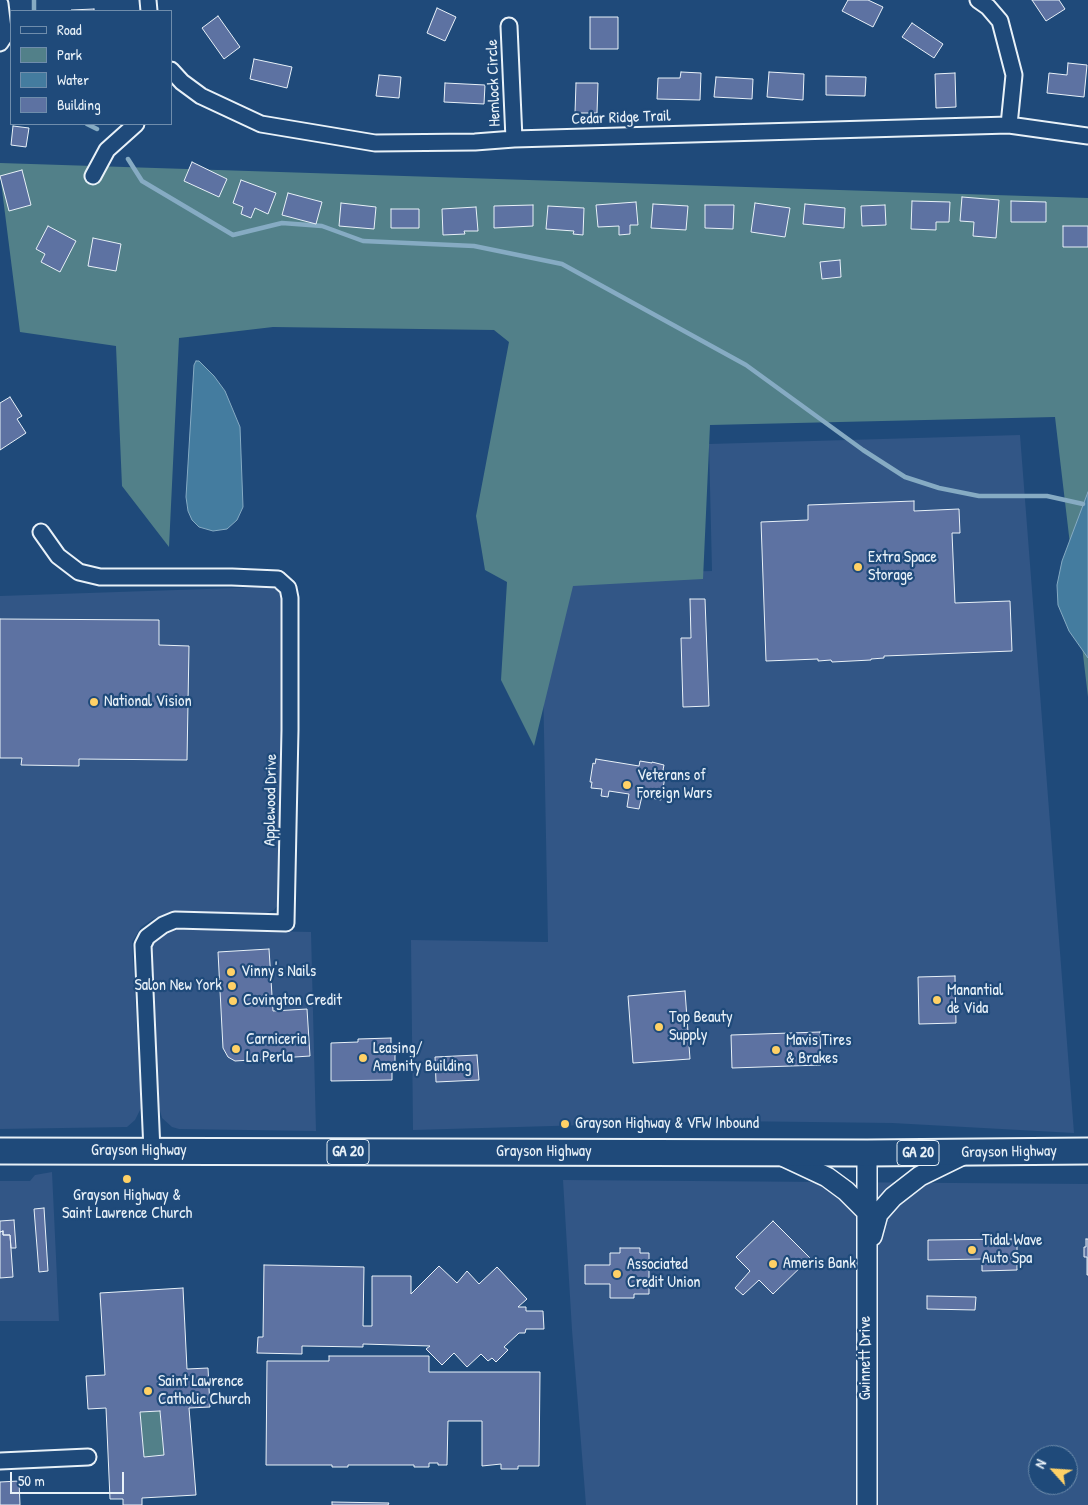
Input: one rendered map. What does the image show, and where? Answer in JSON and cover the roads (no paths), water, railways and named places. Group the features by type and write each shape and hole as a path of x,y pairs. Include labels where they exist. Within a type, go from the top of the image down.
{"main road":[{"name":"Grayson Highway","path":"0,1151 867,1153 1088,1151"}],"street":[{"path":"978,0 988,7 1000,21 1014,75 1009,125"},
{"path":"0,4 4,37 0,43"},
{"name":"Hemlock Circle","path":"510,26 514,139"},
{"name":"Cedar Ridge Trail","path":"172,73 177,86 262,124 375,143 475,142 514,139 1009,125 1088,136"},
{"path":"93,176 107,150 135,125"},
{"name":"Applewood Drive","path":"41,532 58,556 80,572 100,577 278,579 288,588 290,598 290,730 286,923 175,920 163,925 147,937 144,945 152,1151"},
{"path":"774,1152 827,1177 846,1191 866,1211"},
{"name":"Gwinnett Drive","path":"867,1153 867,1505"},
{"path":"866,1257 878,1214 893,1197 920,1176 969,1153"},
{"path":"0,1461 88,1458"}],"water":[{"path":"196,361 199,361 214,376 225,391 240,427 243,507 237,520 227,529 213,531 199,527 192,520 188,511 186,497 194,365"},
{"path":"1088,492 1088,658 1069,631 1058,605 1057,585 1062,561"}],"waterway":[{"path":"34,0 34,10"},
{"path":"89,125 97,129"},
{"path":"128,159 142,181 233,235 282,223 322,226 363,241 474,246 562,264 746,365 863,450 905,477 939,488 979,496 1047,496 1083,504"}],"place":[{"name":"Extra Space Storage","path":"858,567"},
{"name":"National Vision","path":"94,702"},
{"name":"Veterans of Foreign Wars","path":"627,785"},
{"name":"Vinny's Nails","path":"231,972"},
{"name":"Salon New York","path":"232,986"},
{"name":"Manantial de Vida","path":"937,1000"},
{"name":"Covington Credit","path":"233,1001"},
{"name":"Top Beauty Supply","path":"659,1027"},
{"name":"Carniceria La Perla","path":"236,1049"},
{"name":"Mavis Tires & Brakes","path":"776,1050"},
{"name":"Leasing/ Amenity Building","path":"363,1058"},
{"name":"Grayson Highway & VFW Inbound","path":"565,1124"},
{"name":"Grayson Highway & Saint Lawrence Church","path":"127,1179"},
{"name":"Tidal Wave Auto Spa","path":"972,1250"},
{"name":"Ameris Bank","path":"773,1264"},
{"name":"Associated Credit Union","path":"617,1274"},
{"name":"Saint Lawrence Catholic Church","path":"148,1391"}]}
